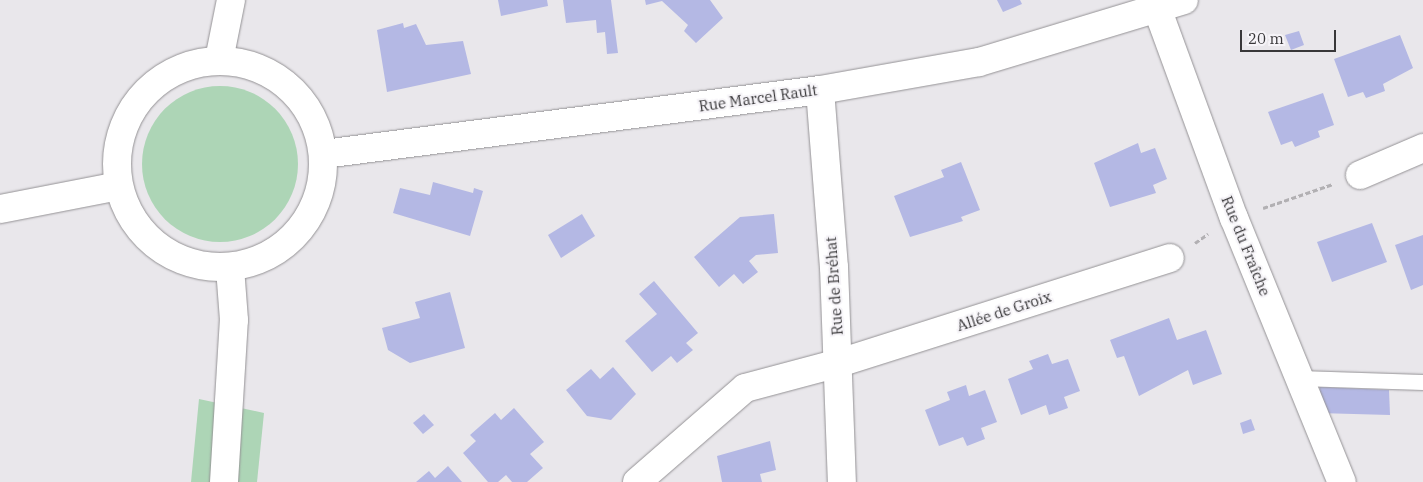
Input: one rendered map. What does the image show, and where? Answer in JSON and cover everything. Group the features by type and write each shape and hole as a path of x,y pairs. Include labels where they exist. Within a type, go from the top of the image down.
{"street":[{"path":"220,60 231,0"},
{"name":"Rue Marcel Rault","path":"324,154 820,90 980,62 1184,0"},
{"name":"Rue du Fraîche","path":"1157,8 1234,218 1342,482"},
{"path":"220,60 257,67 290,87 313,117 324,154 320,195 301,230 269,256 230,268 192,265 158,248 132,221 118,186 117,149 128,114 152,85 183,66 220,60"},
{"name":"Rue de Bréhat","path":"820,90 839,363 842,482"},
{"path":"1360,175 1423,148"},
{"path":"0,209 118,186"},
{"name":"Allée de Groix","path":"637,482 745,388 839,363 1170,258"},
{"path":"224,482 234,320 230,268"}],"lane":[{"path":"1299,378 1423,382"}],"green space":[{"path":"212,86 228,86 243,89 257,95 270,103 281,114 295,141 298,164 297,179 289,201 281,214 270,225 243,239 228,242 212,242 197,239 183,233 170,225 159,214 145,187 142,172 142,156 145,141 151,127 159,114 170,103 197,89"},
{"path":"199,399 264,413 257,482 191,482"}],"building":[{"path":"498,0 547,0 548,6 501,16"},
{"path":"563,0 611,0 618,53 607,54 605,32 597,33 596,20 566,23"},
{"path":"645,0 710,0 723,18 696,43 684,31 688,25 662,1 646,5"},
{"path":"997,0 1020,0 1022,4 1003,12"},
{"path":"403,23 404,28 416,24 426,45 463,41 471,74 387,92 377,30"},
{"path":"1299,31 1304,45 1291,50 1285,35"},
{"path":"1400,35 1413,68 1383,84 1385,91 1366,98 1363,92 1348,97 1334,59"},
{"path":"1323,93 1334,125 1318,131 1320,137 1295,147 1292,141 1281,145 1268,112"},
{"path":"1138,143 1141,153 1155,148 1167,179 1153,185 1156,193 1110,207 1094,163"},
{"path":"961,162 980,210 961,217 963,221 910,237 894,196 944,177 941,170"},
{"path":"433,182 473,193 474,188 483,191 470,236 393,213 400,188 430,195"},
{"path":"582,214 595,236 561,258 548,235"},
{"path":"774,214 778,253 756,255 749,261 758,272 743,284 734,274 719,287 694,257 740,217"},
{"path":"1372,223 1387,262 1332,282 1317,242"},
{"path":"1423,235 1423,285 1411,290 1395,245"},
{"path":"654,281 698,333 686,343 693,350 677,363 671,356 652,372 625,341 657,314 639,294"},
{"path":"450,292 465,348 410,363 388,350 382,328 420,318 415,302"},
{"path":"1169,318 1177,340 1206,330 1222,374 1193,385 1188,370 1139,396 1124,356 1117,358 1110,340"},
{"path":"1048,354 1052,364 1068,359 1080,391 1064,397 1068,408 1049,415 1046,405 1021,415 1008,379 1033,369 1029,361"},
{"path":"613,367 636,394 611,420 587,416 566,390 591,369 600,379"},
{"path":"966,385 969,396 985,390 997,422 981,428 985,439 967,446 963,437 939,446 925,410 950,400 947,392"},
{"path":"1320,387 1389,390 1390,415 1318,413"},
{"path":"514,408 544,442 530,454 543,468 527,482 512,482 506,475 498,482 488,482 463,453 476,441 470,435 495,413 501,420"},
{"path":"424,414 434,425 423,434 413,423"},
{"path":"1251,419 1255,430 1243,434 1240,423"},
{"path":"770,441 776,470 760,474 762,482 722,482 717,456"},
{"path":"448,466 462,482 416,482 429,471 435,478"}]}
